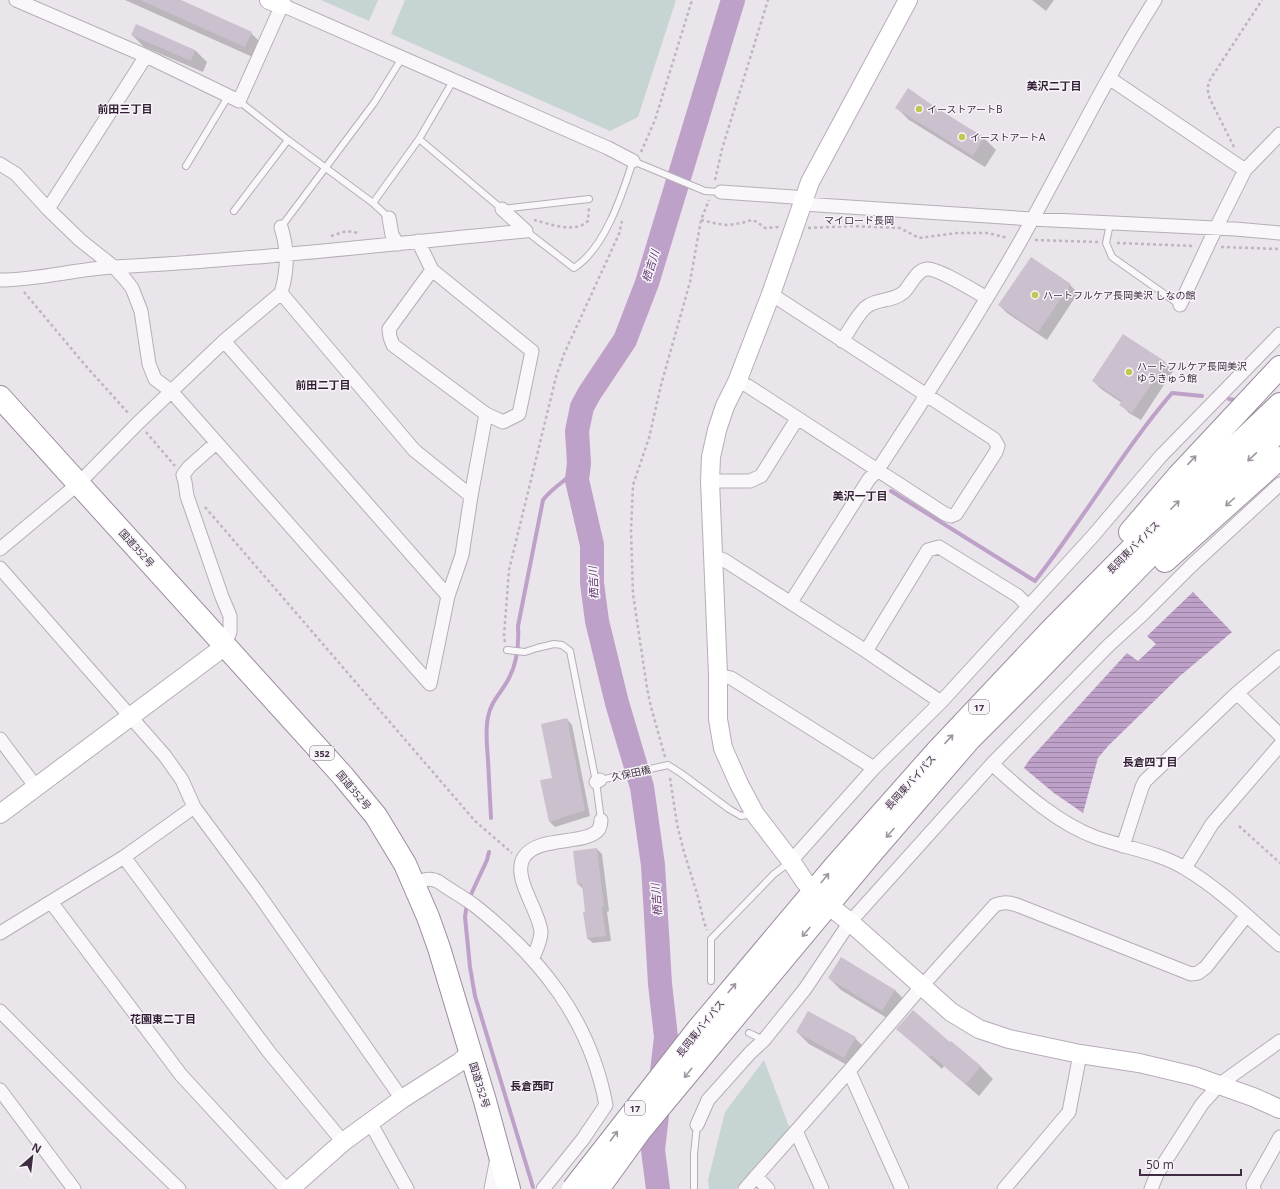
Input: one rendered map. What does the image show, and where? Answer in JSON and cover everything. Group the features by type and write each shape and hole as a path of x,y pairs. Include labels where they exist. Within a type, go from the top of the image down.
{"highway":[{"name":"17","path":"1051,630 1117,547 1178,476 1280,367"},
{"name":"国道352号","path":"0,397 225,644 343,776 376,816 405,864 428,917 439,948 485,1101 509,1189"},
{"name":"長岡東バイパス","path":"598,1189 706,1036 835,866 937,751 1051,630 1190,490 1280,404"},
{"name":"長岡東バイパス","path":"573,1189 706,1036 912,809 969,740 1160,545 1280,430"},
{"name":"17","path":"912,809 1124,598 1280,458"}],"street":[{"path":"16,0 146,56 234,98 275,3 639,162"},
{"path":"805,882 755,814 739,784 723,748 718,719 718,675 712,556 710,481 711,457 717,430 725,406 737,382 771,294 810,182 908,0"},
{"path":"791,602 869,479 877,471 926,396 987,298 1109,78 1155,0"},
{"path":"48,209 146,56"},
{"path":"1109,78 1246,170"},
{"path":"1180,305 1216,228 1246,170 1280,134"},
{"path":"0,164 16,174 48,209 80,240 114,267 125,279 132,288 141,311 149,364 155,379 171,391 430,684 448,596 462,555 486,414"},
{"path":"715,192 793,197 803,201 1032,219 1216,228 1280,233"},
{"path":"502,209 526,231"},
{"path":"389,218 392,235 398,244"},
{"path":"0,548 78,484 171,391 224,341 281,292 287,254 281,227"},
{"path":"0,280 15,280 89,269 287,254 526,231"},
{"path":"418,241 432,270 532,351 519,414 503,422 486,414 393,345 389,329 432,270"},
{"path":"842,341 864,309 875,302 897,296 903,292 920,271 927,269 941,273 987,298"},
{"path":"281,292 414,450 471,496"},
{"path":"737,382 748,386 877,471 945,514 951,516 956,514 996,452 998,446 994,439 771,294"},
{"path":"791,861 874,768 941,702 1092,537 1160,458 1280,334"},
{"path":"224,341 448,596"},
{"path":"710,481 750,480 760,476 797,419"},
{"path":"0,814 217,652 225,644 230,632 230,616 189,503 184,479 189,467 216,443"},
{"path":"697,1125 708,1100 750,1053 764,1040 805,989 844,917 1109,645 1143,614 1192,565 1280,484"},
{"path":"866,651 928,550 939,547 1018,596 1028,606"},
{"path":"712,556 724,560 791,602 941,702"},
{"path":"0,568 165,756 182,780 194,808 257,892 402,1099"},
{"path":"1124,846 1145,781 1237,692 1280,657"},
{"path":"718,675 731,678 874,768"},
{"path":"1237,692 1280,734"},
{"path":"0,739 36,787"},
{"path":"1185,868 1212,824 1280,745"},
{"path":"992,764 1017,786 1070,826 1094,837 1157,856 1185,868 1211,886 1280,945"},
{"path":"0,933 124,857 194,808"},
{"path":"533,958 540,941 541,931 523,880 521,862 527,852 538,846 587,836 596,832 600,828 601,820"},
{"path":"124,857 269,1052 343,1142"},
{"path":"414,883 426,879 433,879 467,901 499,926 533,958 559,991 588,1041 601,1077 606,1105 583,1139 543,1189"},
{"path":"51,902 181,1075 286,1189"},
{"path":"745,1189 849,1072 922,986 995,906 1002,902 1009,902 1017,905 1191,974 1198,973 1206,967 1246,916"},
{"path":"844,917 951,1012 979,1029 1009,1039 1194,1076 1220,1084 1280,1109"},
{"path":"0,1011 179,1189"},
{"path":"1151,1189 1158,1174 1202,1104 1220,1084 1280,1041"},
{"path":"290,1189 343,1142 402,1099 470,1054"},
{"path":"1004,1189 1069,1112 1080,1054"},
{"path":"849,1072 902,1189"},
{"path":"0,1090 74,1189"},
{"path":"370,1122 407,1189"},
{"path":"796,1132 822,1189"},
{"path":"1254,1189 1253,1185 1280,1137"},
{"path":"583,1139 593,1151"},
{"path":"491,1189 498,1151"},
{"path":"756,1176 768,1189"}],"lane":[{"path":"281,227 374,103 402,58"},
{"path":"373,203 419,138 453,81"},
{"path":"186,166 234,98 373,203 389,218"},
{"path":"419,138 502,209 589,199"},
{"path":"234,211 288,140"},
{"path":"526,231 574,268 582,263 594,248 611,221 639,162 705,191 715,192"},
{"path":"1110,224 1106,243 1112,258 1180,305"},
{"path":"507,650 525,652 554,644 562,645 570,651 598,781 601,820"},
{"path":"665,765 682,774 729,809 741,816 755,814"},
{"name":"久保田橋","path":"598,781 665,765"},
{"path":"711,981 711,940 774,874 791,861"},
{"path":"749,1033 764,1040"},
{"path":"694,1189 694,1154 697,1125"}],"path":[{"path":"639,162 655,120 692,0"},
{"path":"711,940 704,922 684,852 651,707 639,643 633,594 630,530 633,485 649,438 661,385 690,282 701,220 715,192 722,150 768,0"},
{"path":"1246,170 1210,98 1207,91 1207,85 1262,0"},
{"path":"507,650 504,636 509,570 556,377 564,354 619,234 623,219"},
{"path":"701,220 728,225 752,220 765,228 784,227"},
{"name":"マイロード長岡","path":"802,229 851,226 886,227 900,228 920,238 957,233 988,233 1008,238"},
{"path":"1035,240 1097,242"},
{"path":"1115,243 1199,246"},
{"path":"1217,247 1280,249"},
{"path":"15,280 85,365 138,423 220,526 475,821 521,862"},
{"path":"1239,826 1280,863"}],"shaded area":[{"path":"321,0 378,0 369,21"},
{"path":"405,0 676,0 638,117 610,131 391,34"},
{"path":"1193,592 1232,632 1180,676 1108,746 1098,758 1083,813 1054,793 1024,768 1030,759 1127,653 1138,661 1156,644 1147,636"},
{"path":"764,1060 790,1129 736,1189 709,1189 708,1180 725,1112"}],"building":[{"path":"140,0 181,0 252,32 245,47"},
{"path":"136,24 195,50 191,61 131,35"},
{"path":"908,88 942,112 984,137 973,156 895,108"},
{"name":"ハートフルケア長岡美沢 しなの館","path":"1031,257 1071,284 1038,332 998,305"},
{"name":"ハートフルケア長岡美沢 ゆうきゅう館","path":"1123,334 1166,362 1132,413 1119,405 1122,401 1092,381"},
{"path":"567,718 585,810 549,822 540,780 552,778 541,724"},
{"path":"597,848 606,936 587,938 583,912 585,912 582,884 577,884 573,851"},
{"path":"841,957 895,990 882,1011 828,978"},
{"path":"913,1010 981,1066 966,1084 931,1055 929,1057 896,1029"},
{"path":"808,1011 856,1037 844,1058 796,1032"}],"waterway":[{"name":"栖吉川","path":"658,1189 653,1150 666,1037 660,984 653,865 642,787 617,703 597,621 592,583 592,545 577,480 579,463 577,431 582,407 625,340 647,283 733,0"},
{"path":"891,491 1035,581 1134,442 1172,393 1202,396"},
{"path":"1229,399 1235,400"},
{"path":"491,818 486,738 489,711 514,667 518,646 518,626 543,500 553,489 572,474 579,463"},
{"path":"489,852 487,860 467,903 465,917 470,967 475,996 533,1187"}],"place":[{"name":"イーストアートB","path":"919,109"},
{"name":"イーストアートA","path":"962,137"},
{"name":"ハートフルケア長岡美沢 しなの館","path":"1035,295"},
{"name":"ハートフルケア長岡美沢 ゆうきゅう館","path":"1129,372"}],"district":[{"name":"美沢二丁目","path":"1054,85"},
{"name":"前田三丁目","path":"125,108"},
{"name":"前田二丁目","path":"323,384"},
{"name":"美沢一丁目","path":"860,495"},
{"name":"長倉四丁目","path":"1150,761"},
{"name":"花園東二丁目","path":"163,1018"},
{"name":"長倉西町","path":"532,1085"}]}
